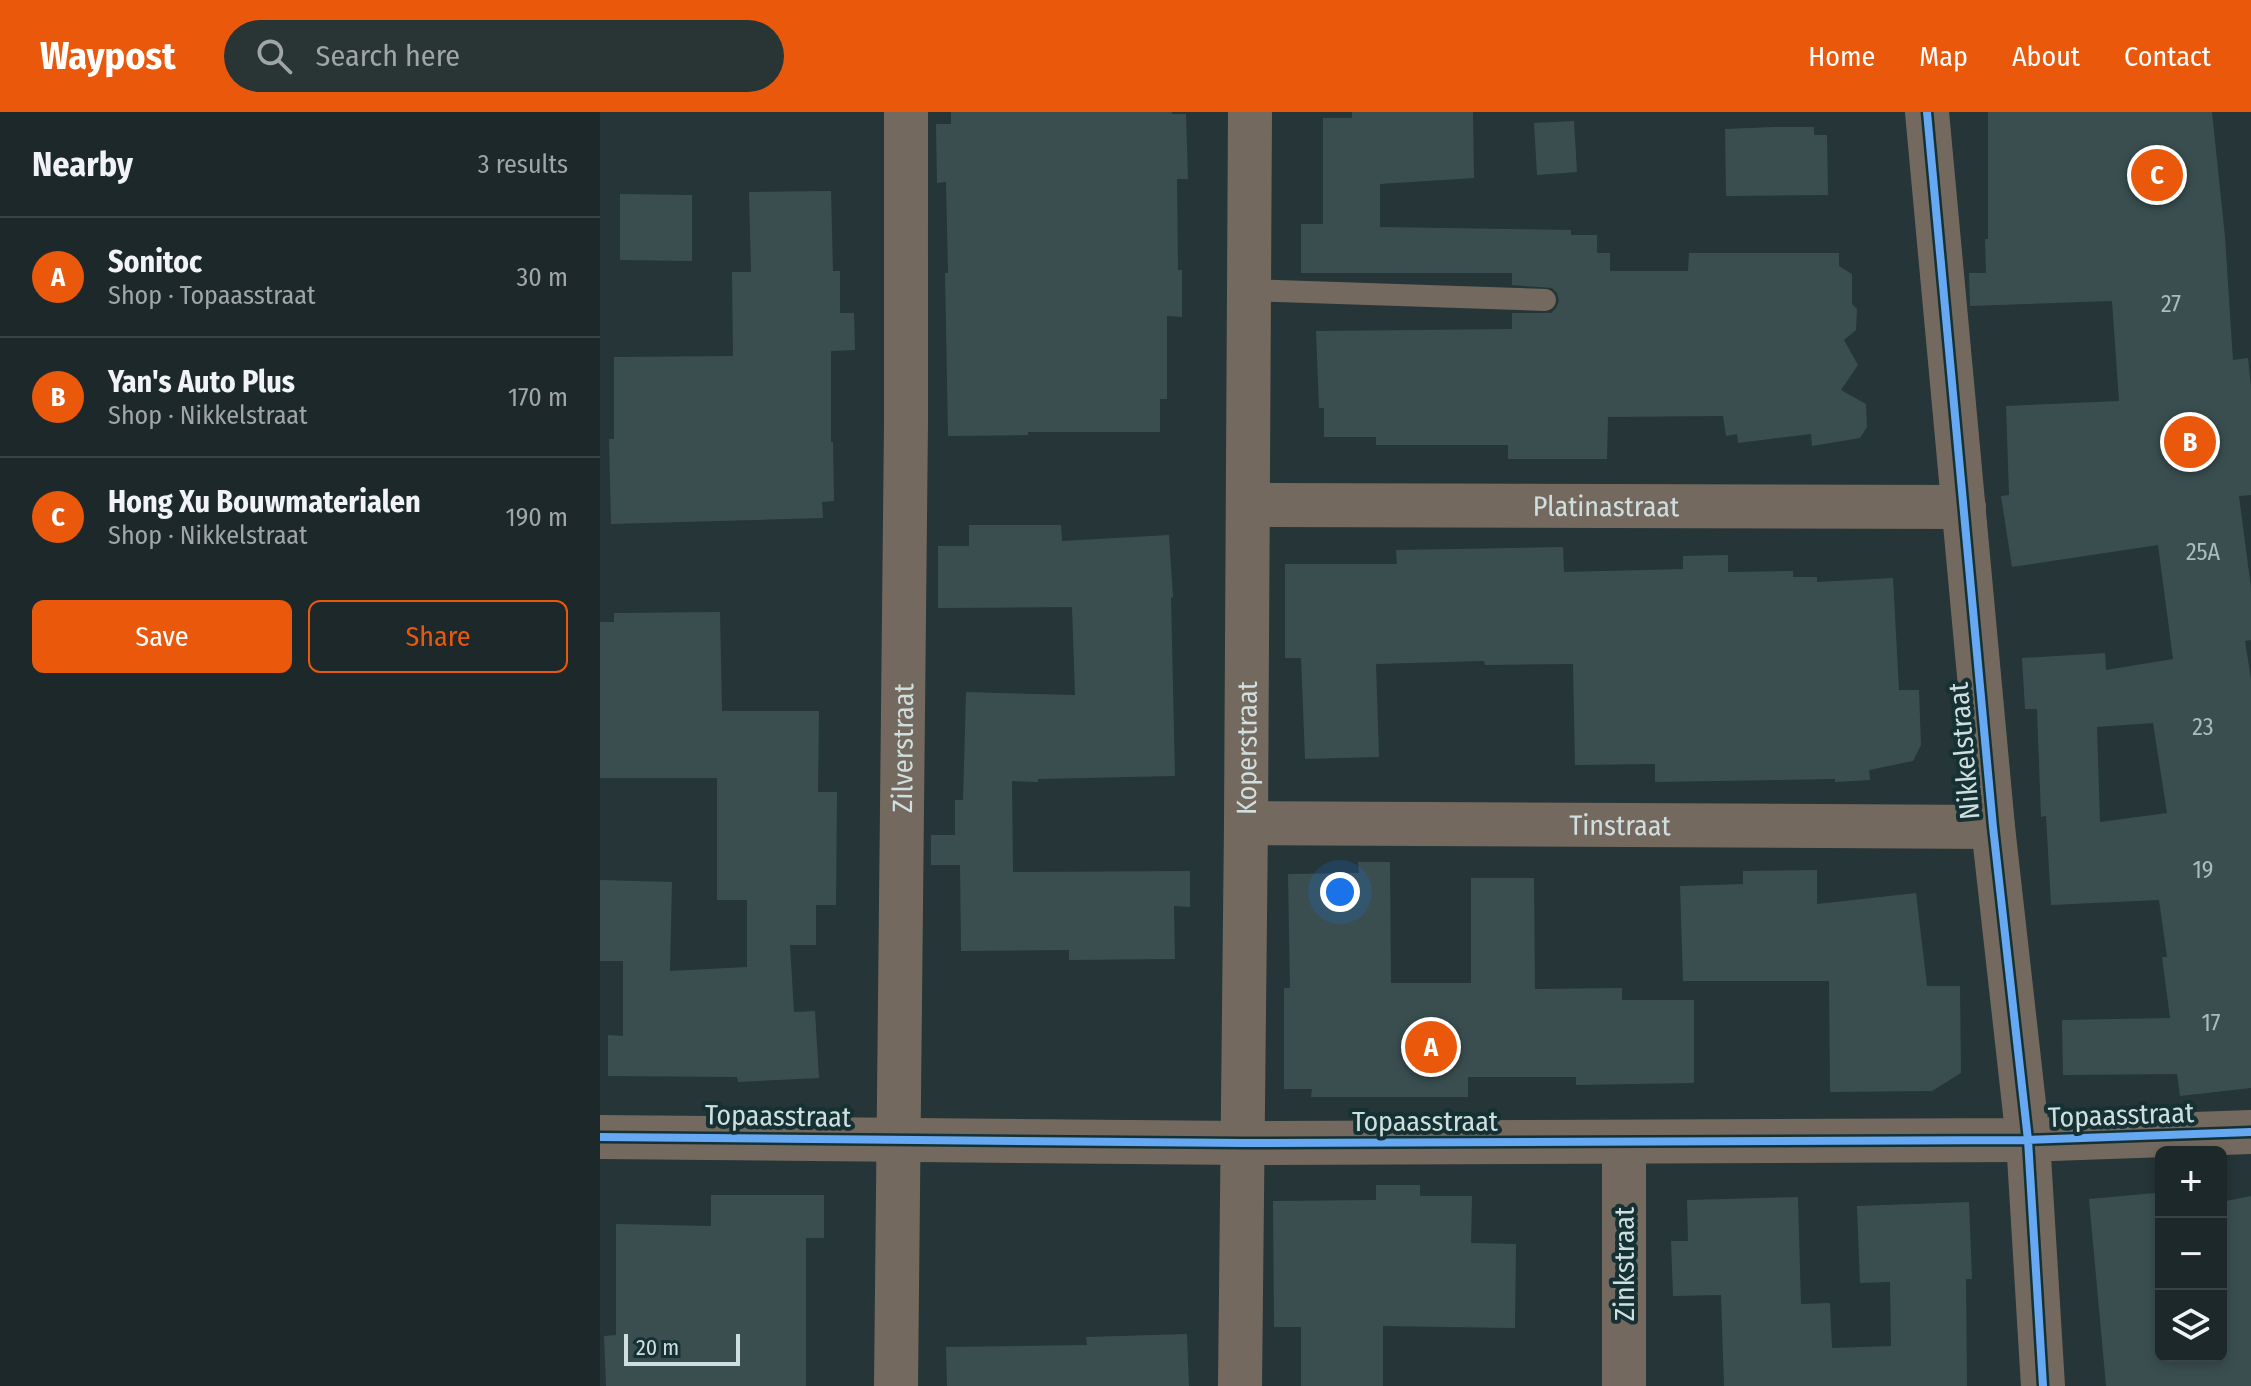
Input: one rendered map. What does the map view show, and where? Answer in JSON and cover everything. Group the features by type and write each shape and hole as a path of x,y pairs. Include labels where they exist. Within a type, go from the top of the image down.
{"street":[{"name":"Zilverstraat","path":"896,1386 906,422 906,112"},
{"name":"Koperstraat","path":"1240,1386 1250,112"},
{"name":"Nikkelstraat","path":"1927,112 1993,827 2028,1140 2043,1386"},
{"name":"Platinastraat","path":"1248,505 1964,507"},
{"name":"Tinstraat","path":"1246,823 1993,827"},
{"name":"Topaasstraat","path":"600,1137 1243,1143 1624,1142 2028,1140 2251,1132"},
{"name":"Zinkstraat","path":"1624,1142 1624,1386"}],"lane":[{"path":"1249,290 1545,300"}],"building":[{"path":"951,112 1186,114 1188,179 1177,179 1182,317 1167,316 1167,399 1160,399 1160,432 1028,432 1028,435 948,436 946,182 937,183 936,124 951,124"},
{"path":"1352,112 1473,112 1474,178 1380,184 1380,227 1571,230 1571,235 1597,235 1597,253 1610,253 1610,271 1688,271 1689,253 1839,253 1839,266 1852,274 1852,304 1857,309 1856,330 1844,340 1858,365 1841,390 1866,404 1867,427 1860,438 1812,446 1811,434 1738,443 1737,434 1726,436 1723,416 1608,417 1607,459 1508,459 1508,445 1376,445 1376,437 1324,437 1324,408 1319,408 1316,331 1512,329 1512,313 1551,313 1559,301 1552,288 1512,285 1512,273 1301,273 1301,224 1323,224 1323,118 1352,118"},
{"path":"1988,112 2212,112 2225,237 2233,360 2248,358 2251,388 2251,495 2239,496 2251,588 2251,640 2245,641 2251,679 2251,1088 2180,1096 2177,1074 2063,1075 2062,1020 2170,1018 2162,957 2167,957 2159,900 2051,905 2046,816 2041,817 2037,709 2025,709 2022,658 2105,653 2106,670 2173,659 2158,545 2012,567 2001,496 2009,495 2006,406 2119,401 2112,301 1970,306 1969,273 1986,273 1985,239 1988,239","holes":["2153,723 2167,813 2100,822 2097,727"]},
{"path":"1574,121 1577,172 1537,175 1534,123"},
{"path":"1814,127 1814,135 1827,135 1828,195 1726,196 1725,129"},
{"path":"831,191 833,271 840,271 840,313 854,313 855,350 831,351 834,501 822,502 823,518 611,524 609,439 614,439 614,357 733,356 732,272 751,272 749,192"},
{"path":"620,194 692,195 692,261 620,260"},
{"path":"969,525 1061,525 1062,541 1169,535 1173,598 1175,776 1012,781 1013,872 1190,871 1190,907 1174,906 1175,959 1069,960 1069,950 961,951 960,865 931,865 931,835 955,835 955,800 963,800 966,692 1075,695 1072,607 938,608 938,546 969,546"},
{"path":"1563,547 1564,572 1683,569 1683,556 1728,555 1728,572 1793,571 1793,577 1817,577 1817,582 1893,578 1899,690 1919,690 1921,745 1913,761 1869,770 1870,780 1835,782 1835,779 1655,782 1655,764 1575,765 1573,664 1485,665 1484,661 1376,664 1379,757 1305,759 1301,658 1285,658 1285,564 1397,564 1396,550"},
{"path":"720,612 722,711 819,711 818,792 837,792 836,905 816,905 816,945 790,945 794,1012 815,1011 819,1078 738,1082 737,1077 608,1076 608,1035 623,1036 623,961 600,961 600,880 672,882 670,971 747,967 747,900 717,900 717,778 600,778 600,622 614,622 614,613"},
{"path":"1358,862 1390,862 1391,983 1471,983 1471,878 1534,878 1535,989 1622,988 1622,1000 1694,1000 1694,1083 1576,1085 1576,1077 1468,1077 1468,1097 1311,1097 1312,1089 1284,1089 1284,988 1290,988 1288,874 1359,873"},
{"path":"1817,870 1817,904 1916,893 1927,986 1960,986 1961,1073 1932,1091 1830,1092 1829,981 1683,981 1680,886 1743,884 1743,871"},
{"path":"1376,1185 1420,1185 1420,1196 1472,1196 1471,1243 1516,1244 1515,1328 1383,1326 1383,1386 1301,1386 1301,1327 1274,1327 1273,1201 1376,1200"},
{"path":"2155,1193 2155,1362 2227,1362 2227,1201 2251,1196 2251,1386 2106,1386 2089,1199"},
{"path":"711,1195 824,1195 824,1238 806,1238 806,1386 606,1386 604,1336 616,1335 616,1224 711,1226"},
{"path":"1798,1197 1801,1304 1830,1303 1832,1348 1891,1346 1890,1282 1860,1283 1857,1206 1969,1202 1972,1279 1966,1279 1967,1386 1724,1386 1721,1295 1673,1296 1671,1241 1688,1241 1687,1200"},
{"path":"1187,1334 1189,1386 947,1386 946,1347 1087,1345 1086,1337"}],"cycle path":[{"path":"1927,112 1993,827 2028,1140 2043,1386"},
{"path":"600,1137 1243,1143 2028,1140 2251,1132"}],"place":[{"name":"Hong Xu Bouwmaterialen","path":"2157,175"},
{"name":"Yan's Auto Plus","path":"2190,442"},
{"name":"Sonitoc","path":"1431,1047"}]}
